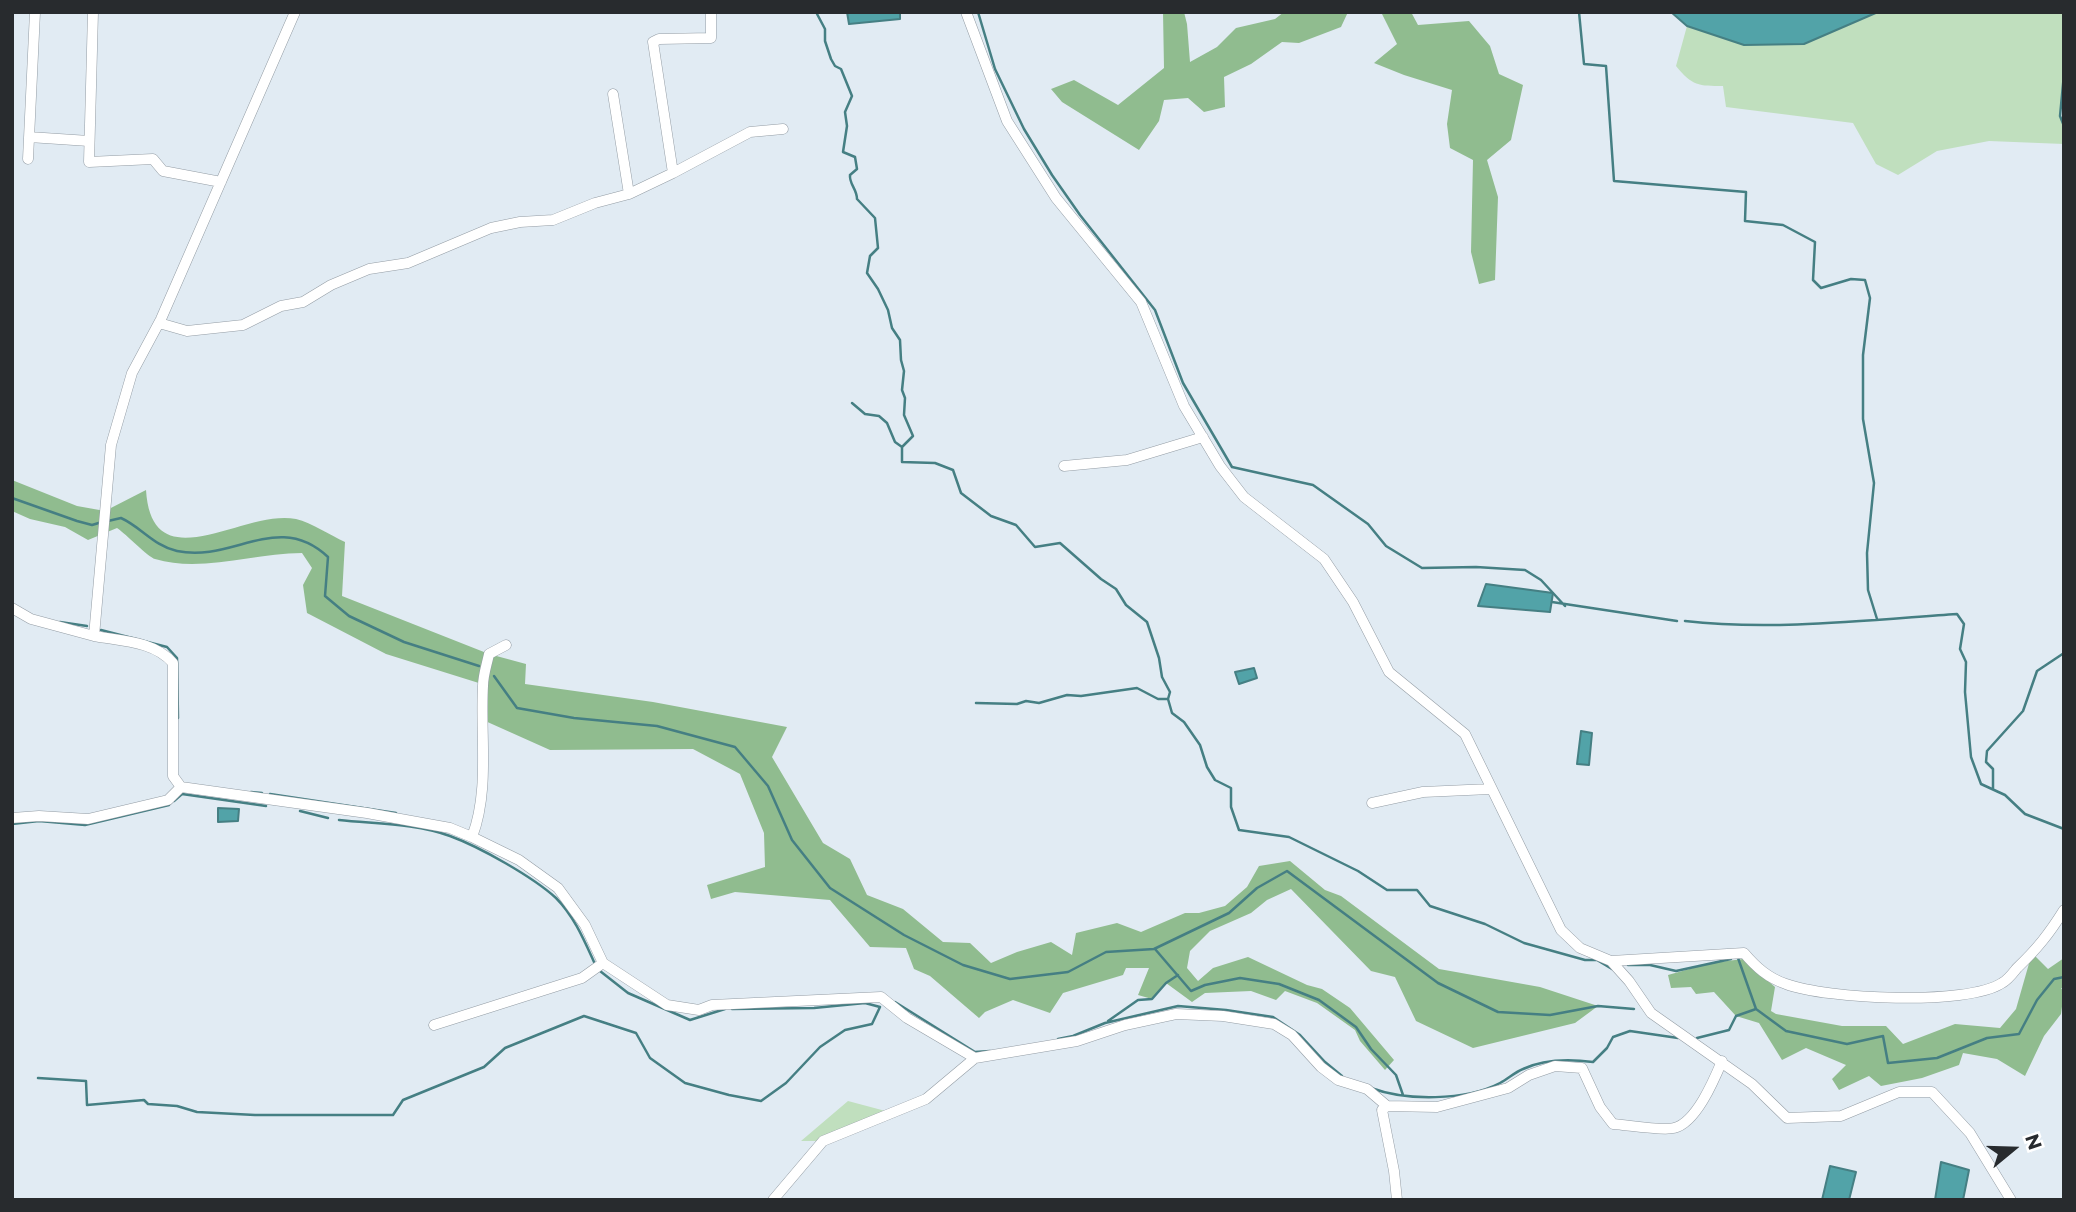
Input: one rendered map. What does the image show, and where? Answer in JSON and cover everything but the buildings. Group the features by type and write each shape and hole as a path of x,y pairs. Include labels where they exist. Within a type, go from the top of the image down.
{"street":[{"path":"28,159 35,12"},
{"path":"93,12 89,162 153,159 163,172 221,182"},
{"path":"94,636 111,445 132,373 159,323 295,12"},
{"path":"673,173 653,41 711,38 711,12"},
{"path":"966,12 1007,121 1056,198 1141,302 1184,406 1220,466 1244,497 1324,559 1353,602 1389,672 1465,734 1561,930 1580,948 1611,961 1651,1013 1752,1084 1787,1118 1841,1116 1899,1092 1932,1092 1970,1133 2011,1200"},
{"path":"613,94 629,194"},
{"path":"159,323 187,331 243,326 281,306 303,302 331,285 369,269 408,263 491,228 520,222 553,220 596,203 629,194 750,132 783,129"},
{"path":"29,137 89,141"},
{"path":"1064,466 1127,460 1203,437"},
{"path":"12,608 31,620 164,652 173,663 173,776 181,787 366,813 450,828 472,837 519,860 558,888 585,925 603,963 667,1005 699,1010 712,1005 881,997 907,1018 975,1058"},
{"path":"472,837 478,820 484,735 483,684 489,654 506,645"},
{"path":"12,818 39,816 88,819 168,800 181,787"},
{"path":"1372,803 1423,792 1490,789"},
{"path":"1611,961 1744,953 1759,971 1786,985 1843,996 1910,998 1976,992 2002,984 2043,943 2064,910"},
{"path":"435,1025 582,978 603,963"},
{"path":"773,1200 823,1141 926,1099 975,1058 1077,1041 1125,1025 1176,1014 1223,1016 1274,1024 1292,1035 1321,1067 1338,1080 1367,1089 1387,1106 1437,1107 1508,1088 1529,1075 1555,1066 1582,1068 1600,1107 1613,1124 1674,1128 1688,1121 1710,1088 1722,1061"},
{"path":"1387,1106 1382,1111 1397,1200"}],"green space":[{"path":"1163,12 1184,12 1190,62 1217,47 1236,28 1275,19 1284,12 1348,12 1341,27 1299,43 1282,42 1251,64 1224,77 1225,107 1204,112 1188,98 1164,100 1159,121 1139,150 1062,102 1051,89 1074,80 1118,105 1164,68"},
{"path":"1381,12 1411,12 1418,25 1469,21 1490,46 1499,74 1523,85 1511,140 1487,160 1498,197 1495,280 1479,284 1471,252 1473,160 1450,148 1447,124 1452,90 1374,63 1397,44"},
{"path":"1878,12 2064,12 2064,74 2060,116 2064,126 2064,144 1989,141 1937,151 1898,175 1876,164 1853,123 1726,107 1723,86 1696,84 1676,66 1687,26 1744,45 1804,44"},
{"path":"12,480 77,506 105,511 146,490 152,518 165,533 182,538 204,536 275,518 296,519 345,542 342,596 489,654 526,664 525,684 653,702 787,727 772,757 823,843 850,859 867,895 903,909 943,942 970,943 991,963 1051,942 1072,955 1076,933 1117,923 1141,932 1185,913 1199,913 1225,906 1247,887 1259,866 1290,861 1325,890 1341,896 1439,969 1540,987 1598,1006 1575,1023 1473,1048 1416,1021 1395,977 1371,971 1291,889 1267,900 1251,913 1210,931 1190,951 1187,968 1198,981 1213,968 1248,957 1307,985 1322,989 1350,1008 1394,1060 1385,1070 1360,1041 1355,1030 1317,1003 1285,991 1276,1000 1251,991 1205,993 1192,1002 1166,983 1152,999 1138,995 1149,968 1126,968 1123,975 1063,993 1050,1013 1013,1000 985,1012 979,1018 930,976 914,969 906,948 870,947 830,900 735,892 711,899 707,885 765,867 764,833 740,774 693,749 550,750 483,720 482,684 386,654 307,613 303,585 312,568 302,553 191,564 155,559 117,528 88,540 65,527 30,519 12,511"},
{"path":"2032,953 2048,969 2064,958 2064,988 2061,988 2064,992 2061,1014 2044,1036 2025,1076 1997,1059 1963,1053 1959,1065 1922,1078 1881,1086 1869,1076 1839,1090 1832,1079 1846,1065 1806,1048 1782,1060 1759,1023 1736,1016 1714,992 1696,994 1691,987 1671,988 1668,975 1711,963 1743,959 1775,987 1771,1011 1776,1014 1842,1026 1886,1026 1903,1044 1955,1024 2000,1028 2016,1009"},
{"path":"848,1101 893,1113 823,1141 801,1141"}],"water":[{"path":"847,12 900,12 900,19 849,24"},
{"path":"1671,12 1878,12 1804,44 1744,45 1687,26"},
{"path":"1486,584 1553,593 1550,612 1478,606"},
{"path":"1254,668 1257,678 1239,684 1235,672"},
{"path":"1581,731 1592,733 1589,765 1577,764"},
{"path":"218,808 239,809 238,821 218,822"},
{"path":"1941,1162 1969,1170 1963,1200 1935,1200"},
{"path":"1830,1166 1856,1172 1849,1200 1822,1200"}],"waterway":[{"path":"816,12 825,29 825,41 831,59 835,66 841,69 852,96 845,112 847,126 843,152 855,157 857,169 850,175 851,181 857,199 875,218 878,248 870,256 867,273 878,289 888,310 892,328 900,340 904,371 904,415 913,436 902,447"},
{"path":"978,12 995,69 1024,129 1080,215 1155,310 1183,383 1232,467 1313,485 1368,524 1386,546 1422,568 1525,570 1541,580 1565,606"},
{"path":"1579,12 1584,64 1606,66 1614,181 1746,192 1745,221 1783,225 1815,242 1813,280 1821,288 1851,279 1865,280 1870,298 1863,355 1863,419 1874,483 1867,553 1868,590 1877,619"},
{"path":"2064,74 2060,116 2064,126"},
{"path":"852,403 865,414 879,416 887,423 895,442 902,447 902,462 935,463 953,470 961,493 991,516 1016,525 1035,547 1060,543 1116,589 1126,605 1147,622 1159,658 1162,677 1170,692 1168,699 1172,713 1184,722 1200,745 1207,767 1215,780 1231,788 1231,807 1239,830 1289,837 1358,871 1387,890 1417,890 1430,906 1485,924 1524,943 1585,960 1597,960 1612,969"},
{"path":"12,498 77,521 92,525 102,522"},
{"path":"108,521 121,518 161,545 177,551 198,553 273,538 291,538 309,544 328,557 325,596 349,616 404,642 479,666"},
{"path":"1552,602 1677,621"},
{"path":"1685,621 1786,625 1957,614 1964,624 1960,649 1966,662 1965,692 1971,757 1981,784 2005,795 2025,814 2064,829"},
{"path":"60,622 87,626"},
{"path":"101,630 167,647 177,658 178,718"},
{"path":"1993,789 1993,769 1986,762 1987,751 2023,711 2037,671 2064,653"},
{"path":"494,676 517,708 574,718 657,726 735,747 768,786 792,840 830,888 904,935 963,965 1010,979 1068,972 1106,952 1154,949 1229,913 1257,888 1287,871 1438,983 1498,1012 1550,1015 1598,1006 1634,1009"},
{"path":"976,703 1039,703 1067,695 1081,696 1137,688 1158,699 1168,699"},
{"path":"251,792 262,793"},
{"path":"174,801 182,794 266,806"},
{"path":"270,794 396,813"},
{"path":"12,824 39,821 85,825 169,805"},
{"path":"300,811 328,818"},
{"path":"339,820 437,832 491,855 556,898 573,920 594,962"},
{"path":"1155,949 1191,991 1205,985 1240,978 1279,984 1319,1000 1356,1027 1371,1049 1396,1075 1403,1095"},
{"path":"1738,958 1756,1009 1786,1031 1847,1044 1883,1036 1888,1063 1937,1058 1987,1038 2019,1034 2037,1000 2054,979 2064,977"},
{"path":"1628,965 1650,965 1676,971 1731,959"},
{"path":"600,971 628,993 690,1020 725,1009"},
{"path":"1108,1021 1138,1000 1152,999 1166,983 1178,975"},
{"path":"895,1002 975,1052 990,1051"},
{"path":"38,1078 86,1081 87,1105 144,1100 148,1104 177,1106 197,1112 255,1115 393,1115 403,1100 484,1067 505,1048 584,1016 636,1033 650,1058 685,1083 761,1101 786,1083 820,1047 845,1030 872,1024 880,1007 865,1003 814,1008 732,1009"},
{"path":"1058,1039 1105,1023 1178,1006 1226,1010 1273,1017 1300,1035 1342,1076"},
{"path":"1697,1038 1729,1030 1736,1016 1756,1009"},
{"path":"1371,1088 1418,1097 1453,1096 1486,1089 1520,1070 1540,1063 1566,1060 1593,1062 1607,1048 1613,1037 1630,1031 1678,1038"}]}
